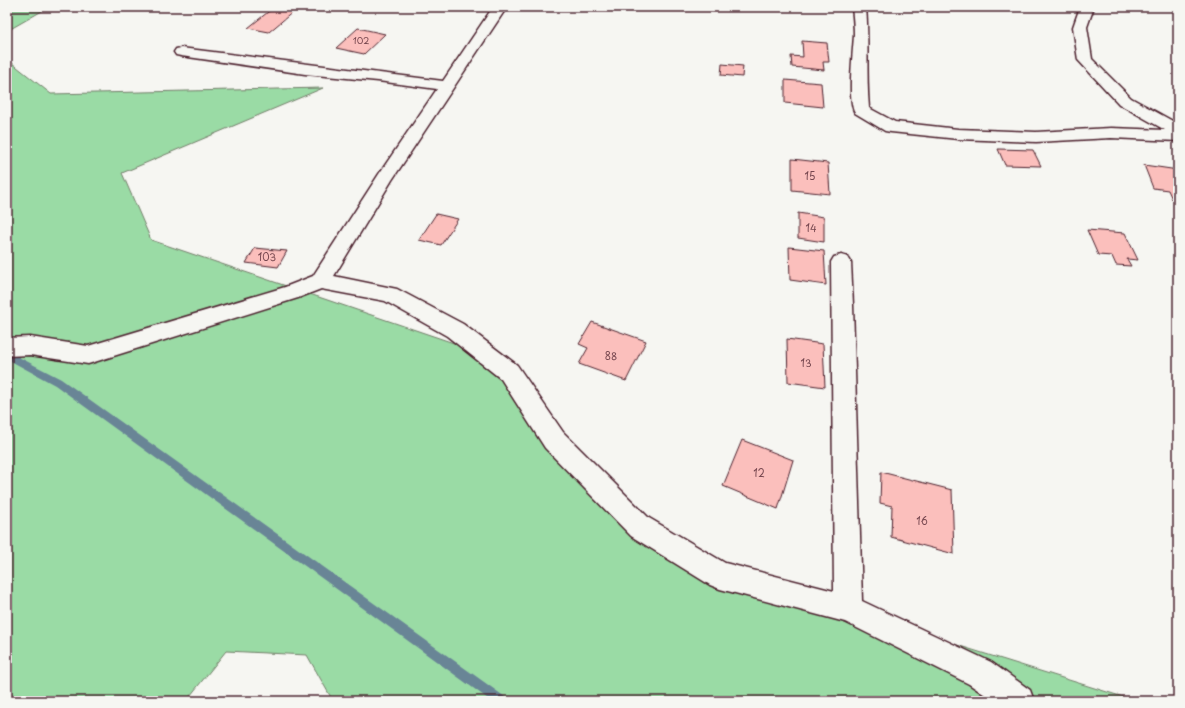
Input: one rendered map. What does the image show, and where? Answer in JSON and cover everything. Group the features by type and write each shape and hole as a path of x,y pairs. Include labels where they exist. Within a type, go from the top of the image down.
{"street":[{"path":"320,281 385,178 500,7"},
{"path":"859,7 862,34 858,86 862,110 891,127 958,134 1036,137 1111,133 1178,136"},
{"path":"1087,7 1080,27 1085,60 1124,101 1178,131"},
{"path":"181,52 447,86"},
{"path":"841,262 845,363 844,463 848,609"},
{"path":"7,347 30,346 88,355 291,293 320,281 390,294 456,330 509,372 554,440 640,527 720,576 848,609 980,672 1019,701"}],"green space":[{"path":"7,7 49,7 7,31"},
{"path":"7,59 51,94 323,88 122,173 151,240 483,353 688,561 1136,701 333,701 307,655 226,651 186,701 7,701"}],"building":[{"path":"273,8 294,11 269,32 248,28"},
{"path":"358,28 385,34 364,54 336,48"},
{"path":"802,41 827,43 829,62 823,62 824,70 792,67 791,56 803,57"},
{"path":"722,64 743,66 742,77 721,75"},
{"path":"785,80 821,83 823,107 785,103"},
{"path":"998,149 1033,150 1041,166 1005,165"},
{"path":"792,159 828,163 830,194 792,190"},
{"path":"1144,165 1178,170 1178,199 1172,199 1168,190 1153,188"},
{"path":"798,213 824,217 824,242 798,238"},
{"path":"436,214 458,219 441,245 419,240"},
{"path":"1087,230 1125,233 1138,260 1127,259 1131,266 1116,265 1112,256 1098,255"},
{"path":"789,247 824,251 826,285 790,280"},
{"path":"255,248 287,251 278,267 246,263"},
{"path":"592,322 646,341 626,381 579,364 588,348 579,344"},
{"path":"787,339 823,344 825,387 788,382"},
{"path":"742,440 793,460 778,509 723,486"},
{"path":"881,472 952,490 954,554 891,537 892,506 880,503"}],"waterway":[{"path":"7,355 58,382 501,701"}]}
